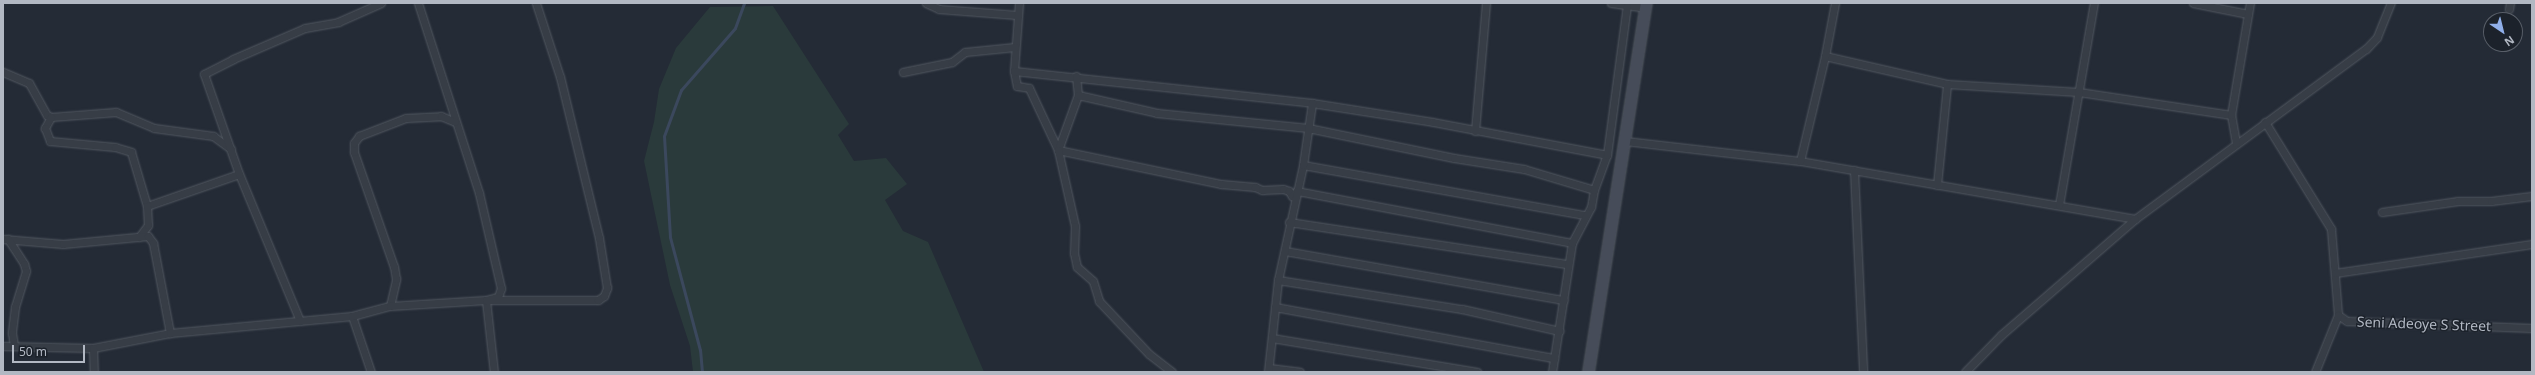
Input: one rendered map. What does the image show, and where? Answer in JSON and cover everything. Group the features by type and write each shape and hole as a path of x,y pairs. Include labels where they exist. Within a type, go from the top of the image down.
{"main road":[{"path":"1588,372 1646,5"}],"street":[{"path":"300,321 239,174 204,74 232,59 305,28 338,22 381,3"},
{"path":"418,3 487,221 501,288 498,297 486,300"},
{"path":"3,346 93,348 170,333 352,316 390,306 486,300 598,300 604,296 607,288 599,238 570,114 552,46 536,3"},
{"path":"926,3 939,9 1017,15"},
{"path":"1019,3 1014,71 1017,86 1029,88 1058,150 1075,226 1074,253 1077,266 1094,281 1099,301 1149,354 1172,372"},
{"path":"1475,131 1486,3"},
{"path":"1611,3 1627,6 1646,5"},
{"path":"1800,161 1825,56 1834,3"},
{"path":"2059,205 2094,3"},
{"path":"2193,3 2248,14"},
{"path":"2236,143 2231,115 2250,3"},
{"path":"1965,372 2001,335 2135,218 2366,49 2377,37 2390,3"},
{"path":"1552,372 1560,330 1572,243 1585,215 1591,207 1594,190 1607,155 1627,6"},
{"path":"903,72 952,62 966,52 1015,48"},
{"path":"1825,56 1947,84 2079,92 2231,115"},
{"path":"1014,71 1076,76 1312,104 1607,155"},
{"path":"3,72 29,83 47,115 51,117 116,112 154,128 213,136 232,151"},
{"path":"1058,150 1078,95 1076,76"},
{"path":"1937,184 1947,84"},
{"path":"1078,95 1158,113 1308,128 1454,158 1524,169 1594,190"},
{"path":"441,116 450,104"},
{"path":"1300,372 1268,370 1278,280 1289,222 1303,164 1312,104"},
{"path":"390,306 396,279 394,267 354,152 354,143 359,136 406,118 441,116 455,122"},
{"path":"51,117 45,128 50,141 115,147 131,152 147,206 148,225 139,237"},
{"name":"Seni Adeoye S Street","path":"2265,122 2331,229 2338,315 2347,321 2532,328"},
{"path":"1625,141 1800,161 2135,218"},
{"path":"1058,150 1221,184 1255,187 1262,190 1283,189 1289,191 1292,196 1297,191"},
{"path":"1303,164 1585,215"},
{"path":"1854,170 1863,372"},
{"path":"147,206 239,174"},
{"path":"1297,191 1572,243"},
{"path":"2382,212 2458,201 2491,201 2532,196"},
{"path":"1289,222 1568,264"},
{"path":"5,239 63,244 148,236 153,243 170,333"},
{"path":"5,239 24,264 26,272 15,307 12,334 14,346"},
{"path":"2335,273 2532,244"},
{"path":"1284,251 1564,300"},
{"path":"1278,280 1462,309 1560,330"},
{"path":"486,300 494,372"},
{"path":"1275,307 1554,358"},
{"path":"2315,372 2338,315"},
{"path":"352,316 371,372"},
{"path":"1272,338 1477,372"},
{"path":"93,348 94,372"}],"shaded area":[{"path":"773,6 849,124 838,135 854,161 886,158 907,184 885,200 903,231 928,242 984,372 693,372 690,346 670,285 644,161 654,122 659,89 676,48 710,7"}],"waterway":[{"path":"702,372 700,350 670,237 664,136 681,90 735,28 744,3"}]}
